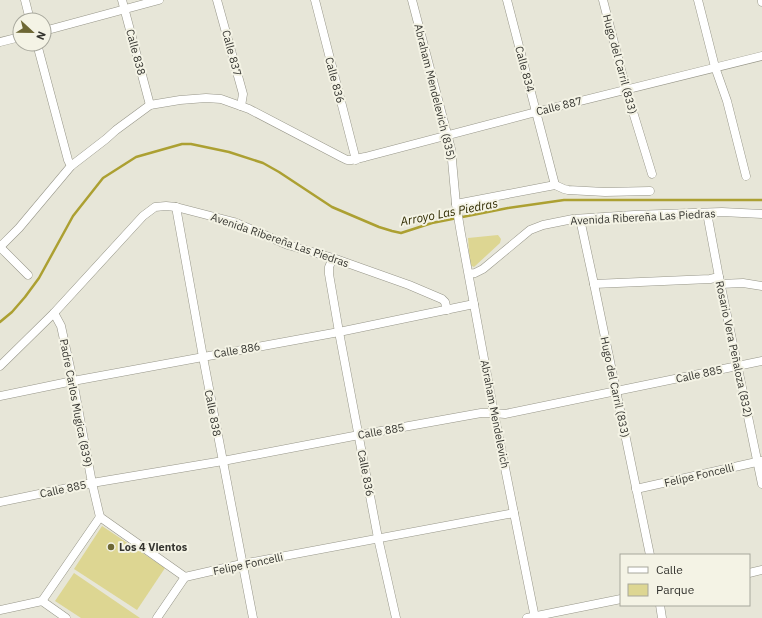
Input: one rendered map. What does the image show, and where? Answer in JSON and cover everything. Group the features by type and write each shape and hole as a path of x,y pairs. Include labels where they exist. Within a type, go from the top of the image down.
{"street":[{"path":"25,0 28,12"},
{"name":"Calle 838","path":"122,0 150,105"},
{"path":"52,29 159,0"},
{"name":"Calle 837","path":"218,0 243,94 241,106"},
{"name":"Calle 836","path":"315,0 356,160"},
{"name":"Abraham Mendelevich (835)","path":"412,0 448,136 452,160 456,206"},
{"name":"Calle 834","path":"507,0 556,185"},
{"name":"Hugo del Carril (833)","path":"603,0 626,89 652,174"},
{"path":"698,0 727,101 746,176"},
{"path":"0,42 12,39"},
{"path":"39,52 68,160 71,166"},
{"name":"Calle 887","path":"356,160 536,112 762,56"},
{"path":"28,275 0,247 19,228 71,166 150,105 180,100 206,98 221,99 249,109 340,157 347,160 356,160"},
{"path":"456,206 556,185 568,190 605,192 650,191"},
{"name":"Avenida Ribereña Las Piedras","path":"0,366 54,313 146,213 155,207 160,206 176,207 234,222 288,245 333,258 409,285 437,296 445,302 447,310"},
{"name":"Abraham Mendelevich","path":"456,206 494,413 535,617"},
{"name":"Calle 838","path":"176,207 253,618"},
{"name":"Avenida Ribereña Las Piedras","path":"469,274 483,269 530,230 543,225 574,219 634,215 722,212 762,214"},
{"name":"Rosario Vera Peñaloza (832)","path":"708,213 719,281 737,366 760,462 762,484"},
{"name":"Hugo del Carril (833)","path":"580,219 650,554"},
{"name":"Calle 836","path":"333,258 329,267 329,274 339,332 378,538 396,618"},
{"path":"594,284 710,279 762,286"},
{"name":"Calle 886","path":"0,396 339,332 474,304"},
{"name":"Padre Carlos Mugica (839)","path":"54,313 61,326 92,484 100,517"},
{"name":"Calle 885","path":"0,502 481,413 505,414 762,361"},
{"name":"Felipe Foncelli","path":"636,489 760,462"},
{"name":"Felipe Foncelli","path":"185,577 242,564 514,512"},
{"path":"0,610 42,601 100,517 185,577 157,618"},
{"path":"750,573 762,570"},
{"path":"526,618 620,599"},
{"path":"42,601 66,618"},
{"path":"660,606 662,618"}],"green space":[{"path":"498,235 501,239 500,243 474,267 470,265 468,238"},
{"name":"Los 4 Vientos","path":"102,526 165,568 137,610 74,569"},
{"path":"74,573 140,618 81,618 55,601"}],"waterway":[{"name":"Arroyo Las Piedras","path":"0,322 12,312 39,278 73,216 103,178 136,157 182,144 191,144 229,152 263,163 332,207 379,227 401,233 432,223 508,208 564,200 762,200"}],"place":[{"name":"Los 4 Vientos","path":"111,547"}]}
